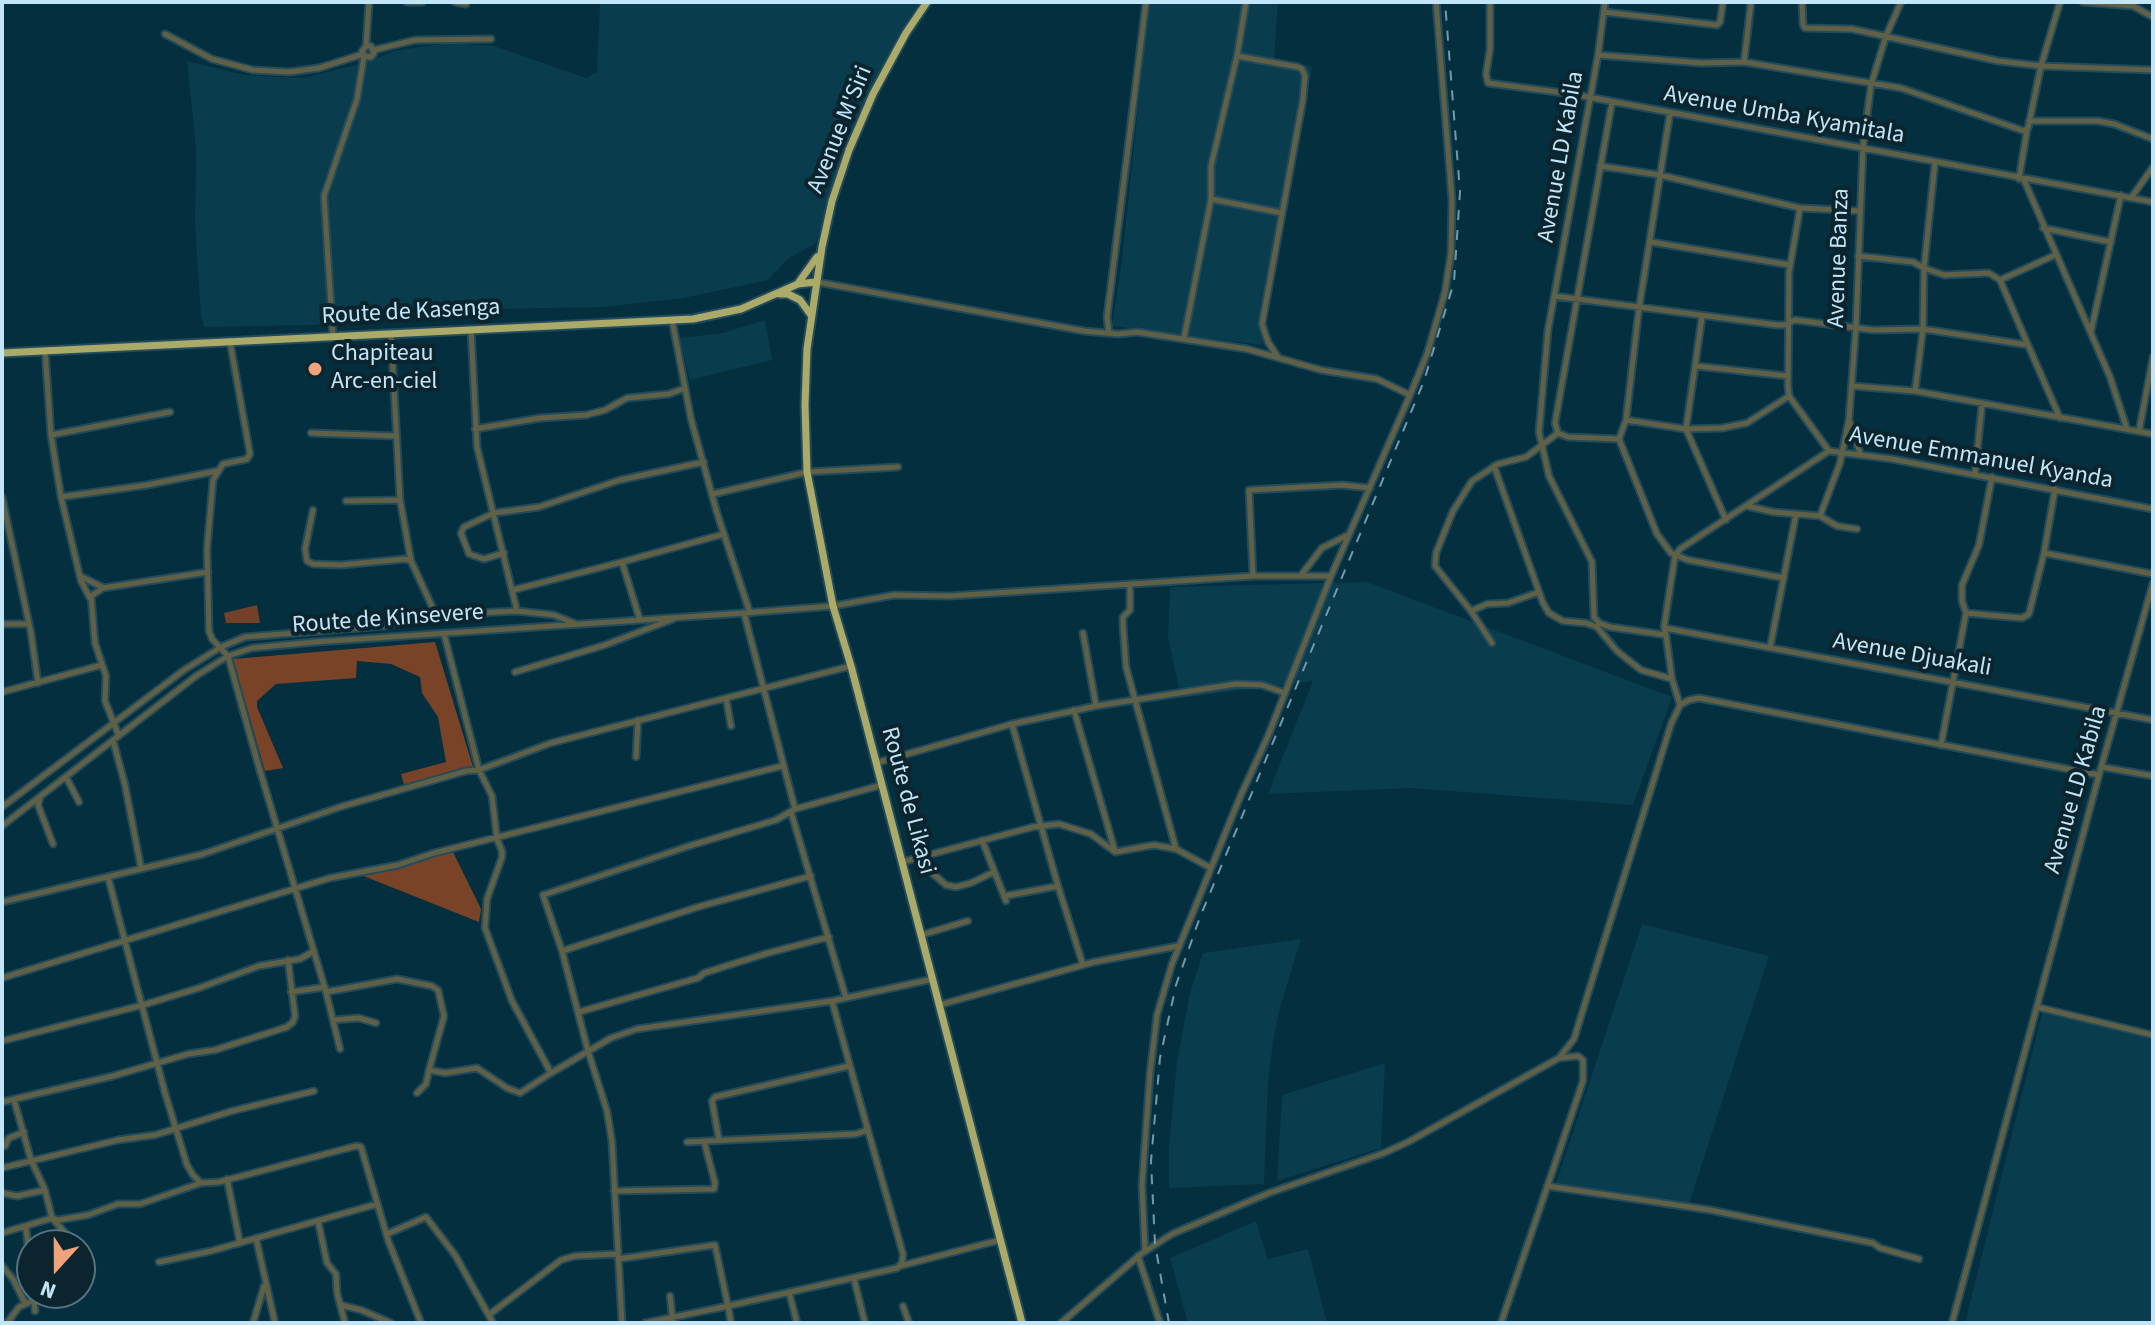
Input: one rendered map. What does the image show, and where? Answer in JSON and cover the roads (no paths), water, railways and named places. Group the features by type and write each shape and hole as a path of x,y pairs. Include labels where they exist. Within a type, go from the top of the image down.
{"highway":[{"name":"Avenue M'Siri","path":"816,282 839,179 864,114 900,45 927,2"},
{"path":"798,284 805,278 822,247"},
{"name":"Route de Kasenga","path":"2,353 672,320 725,314 757,304 798,284 816,282"},
{"name":"Route de Likasi","path":"816,282 805,377 807,472 833,606 1022,1323"},
{"path":"778,294 788,294 800,300 811,315"}],"street":[{"path":"333,337 324,196 357,99 366,46 369,2"},
{"path":"407,2 422,2"},
{"path":"455,2 466,4"},
{"path":"1109,333 1107,317 1146,2"},
{"path":"1184,338 1211,199 1211,166 1237,56 1246,2"},
{"path":"1145,1250 1142,1185 1150,1073 1157,1015 1178,946 1348,535 1410,395 1438,318 1451,253 1452,200 1436,2"},
{"name":"Avenue Umba Kyamitala","path":"1490,2 1488,83 1591,98 2153,202"},
{"name":"Avenue LD Kabila","path":"1598,625 1592,608 1592,562 1549,476 1538,417 1548,330 1591,98 1605,2"},
{"path":"1604,12 1717,25 1723,2"},
{"path":"1744,62 1751,2"},
{"path":"1802,2 1805,28 1852,29 1998,61 2041,66 2153,70"},
{"name":"Avenue Banza","path":"1820,516 1837,476 1849,419 1863,147 1871,85 1886,36 1901,2"},
{"path":"2060,2 2041,66 2027,130 2022,179 2091,332 2127,429"},
{"path":"2083,2 2133,6 2153,17"},
{"path":"165,34 212,59 253,70 289,72 319,68 363,55 371,57 374,50"},
{"path":"374,50 415,40 491,39"},
{"path":"366,46 374,50"},
{"path":"1598,55 1701,63 1744,62 1906,89 2027,130"},
{"path":"1237,56 1298,67 1304,71 1303,99 1262,324 1278,358"},
{"name":"Avenue LD Kabila","path":"1558,433 1555,423 1612,102"},
{"path":"1670,113 1639,308 1626,420 1619,439 1657,534 1675,556 1784,578"},
{"path":"2029,121 2098,121 2153,139"},
{"path":"1915,391 1923,329 1924,268 1935,162"},
{"path":"1600,166 1660,175 1800,208 1860,211"},
{"path":"2131,198 2153,167"},
{"path":"2091,332 2121,195"},
{"path":"1211,199 1282,213"},
{"path":"1800,208 1790,265 1789,396 1829,451"},
{"path":"2043,228 2111,242"},
{"path":"1651,242 1790,265"},
{"path":"2000,280 2055,255"},
{"path":"1858,256 1913,262 1944,275 1989,273 2000,280 2060,418"},
{"path":"816,282 1109,333 1137,332 1247,349 1321,370 1377,379 1410,395"},
{"path":"1554,296 1777,325 1795,320 1873,330 1923,329 2028,345"},
{"path":"1702,317 1686,429 1726,520"},
{"path":"672,320 685,388 747,613 762,689 793,810 846,998"},
{"path":"471,329 475,429 481,470 517,611"},
{"path":"391,334 400,500 411,561 436,615"},
{"path":"230,342 250,454 247,459 223,464 213,480 208,572 209,631 228,656 340,1049"},
{"path":"45,351 51,435 61,497 80,576 90,599 95,643 106,676 105,701 113,724 141,868"},
{"path":"2139,431 2153,357"},
{"path":"1696,366 1788,376"},
{"path":"1852,386 1915,391 2153,434"},
{"path":"475,429 540,418 597,413 627,398 669,394 685,388"},
{"path":"1626,420 1686,429 1738,425 1789,396"},
{"path":"1975,474 1982,404"},
{"path":"51,435 170,412"},
{"path":"1849,419 1860,453"},
{"path":"311,433 396,436"},
{"path":"1492,643 1435,566 1436,553 1466,487 1494,466 1520,460 1558,433 1568,437 1619,439"},
{"name":"Avenue Emmanuel Kyanda","path":"1675,556 1680,549 1787,476 1829,451 1860,453 2153,509"},
{"path":"504,553 476,558 469,554 461,533 470,522 494,513 539,507 620,480 704,462"},
{"path":"1494,466 1543,603 1555,617 1666,635"},
{"path":"713,494 807,472 898,467"},
{"path":"61,497 218,471"},
{"path":"1941,745 1966,613 1962,585 1979,545 1992,477"},
{"path":"1253,576 1249,490 1329,485 1370,488"},
{"path":"1966,613 2027,617 2044,553 2055,489"},
{"path":"2,497 38,683"},
{"path":"346,501 400,500"},
{"path":"1747,506 1820,516 1837,526 1857,529"},
{"path":"313,510 305,549 310,563 341,565 411,561"},
{"path":"1770,648 1796,514"},
{"path":"513,590 724,534"},
{"path":"1302,575 1322,548 1348,535"},
{"path":"2044,553 2153,574"},
{"path":"1061,1323 1145,1250 1228,1209 1408,1142 1559,1058 1574,1039 1671,724 1680,705 1672,679 1664,627 1675,556"},
{"path":"622,562 640,620"},
{"path":"90,599 93,593 103,588 208,572"},
{"path":"80,576 103,588"},
{"name":"Route de Kinsevere","path":"2,826 196,676 228,656 252,648 833,606 894,595 950,596 1253,576 1331,576"},
{"name":"Avenue LD Kabila","path":"1952,1323 2153,583"},
{"path":"1130,584 1130,610 1123,617 1126,667 1176,849"},
{"path":"1471,611 1487,604 1508,603 1539,592"},
{"path":"16,815 2,808 184,670 221,647 245,637 383,626 436,615 517,611 554,615 580,625"},
{"path":"515,672 605,645 676,618"},
{"path":"2,624 29,624"},
{"path":"1598,625 1617,651 1641,670 1672,679"},
{"name":"Avenue Djuakali","path":"1664,627 2153,720"},
{"path":"1083,633 1096,706"},
{"path":"444,634 479,770 492,796 502,857 487,899 485,928 512,1001 551,1073"},
{"path":"2,692 102,665"},
{"path":"2,902 203,854 278,827 440,778 479,770 551,743 851,666"},
{"path":"876,763 1012,724 1096,706 1236,684 1262,685 1285,693"},
{"path":"726,698 731,726"},
{"path":"1680,705 1699,698 2099,775"},
{"path":"1074,710 1115,852"},
{"path":"636,757 638,720"},
{"path":"1012,724 1083,965"},
{"path":"2,978 295,889 782,766"},
{"path":"2102,767 2153,776"},
{"path":"66,777 79,802"},
{"path":"622,1323 612,1142 607,1111 543,895 776,820 793,810 882,785"},
{"path":"40,797 38,805 53,844"},
{"path":"902,862 1041,825 1059,824 1091,834 1115,852 1150,845 1176,849 1211,868"},
{"path":"982,840 1005,899 1058,886"},
{"path":"915,858 946,885 956,887 994,872"},
{"path":"562,951 698,907 811,876"},
{"path":"108,877 187,1165 201,1183"},
{"path":"921,935 968,921"},
{"path":"579,1012 829,937"},
{"path":"939,1005 1083,965 1178,946"},
{"path":"2,1041 143,1005 259,966 304,958 314,951"},
{"path":"2,1102 188,1054 215,1050 287,1027 295,1016 288,960"},
{"path":"291,992 397,979 438,990 444,1016 426,1084 417,1093"},
{"path":"429,1070 445,1073 477,1068 520,1093 588,1051 637,1029 832,1001 933,979"},
{"path":"832,1001 902,1251 900,1266"},
{"path":"2037,1007 2153,1035"},
{"path":"333,1020 359,1018 376,1023"},
{"path":"1501,1323 1585,1072 1583,1060 1578,1056 1559,1058"},
{"path":"719,1140 712,1101 715,1097 849,1066"},
{"path":"2,1168 118,1140 141,1138 314,1091"},
{"path":"14,1100 52,1218 62,1229"},
{"path":"687,1142 856,1134 867,1127"},
{"path":"5,1146 11,1136 24,1132"},
{"path":"614,1191 714,1189 704,1141"},
{"path":"2,1233 52,1218 58,1220 88,1215 118,1204 140,1204 201,1183 358,1145 363,1149 387,1234 421,1323"},
{"path":"227,1179 240,1243"},
{"path":"1547,1186 1710,1210 1873,1243 1880,1248 1919,1259"},
{"path":"2,1193 17,1196 45,1190"},
{"path":"159,1262 240,1243 377,1204"},
{"path":"387,1234 426,1217 455,1255 493,1323"},
{"path":"318,1221 327,1263 336,1274 345,1323"},
{"path":"256,1238 275,1323"},
{"path":"645,1323 672,1320 854,1279 1000,1240"},
{"path":"490,1314 561,1260 575,1256 618,1256 715,1245 731,1323"},
{"path":"1138,1256 1160,1323"},
{"path":"2,1266 16,1285"},
{"path":"854,1279 865,1323"},
{"path":"253,1323 265,1283"},
{"path":"789,1292 797,1323"},
{"path":"670,1296 672,1320"},
{"path":"341,1305 391,1323"},
{"path":"903,1306 909,1323"},
{"path":"7,1323 19,1309"},
{"path":"16,1312 17,1323"}],"railway":[{"path":"1169,1323 1155,1244 1151,1161 1160,1058 1176,985 1200,917 1424,381 1454,282 1460,192 1445,2"}],"place":[{"name":"Chapiteau Arc-en-ciel","path":"315,369"}]}
